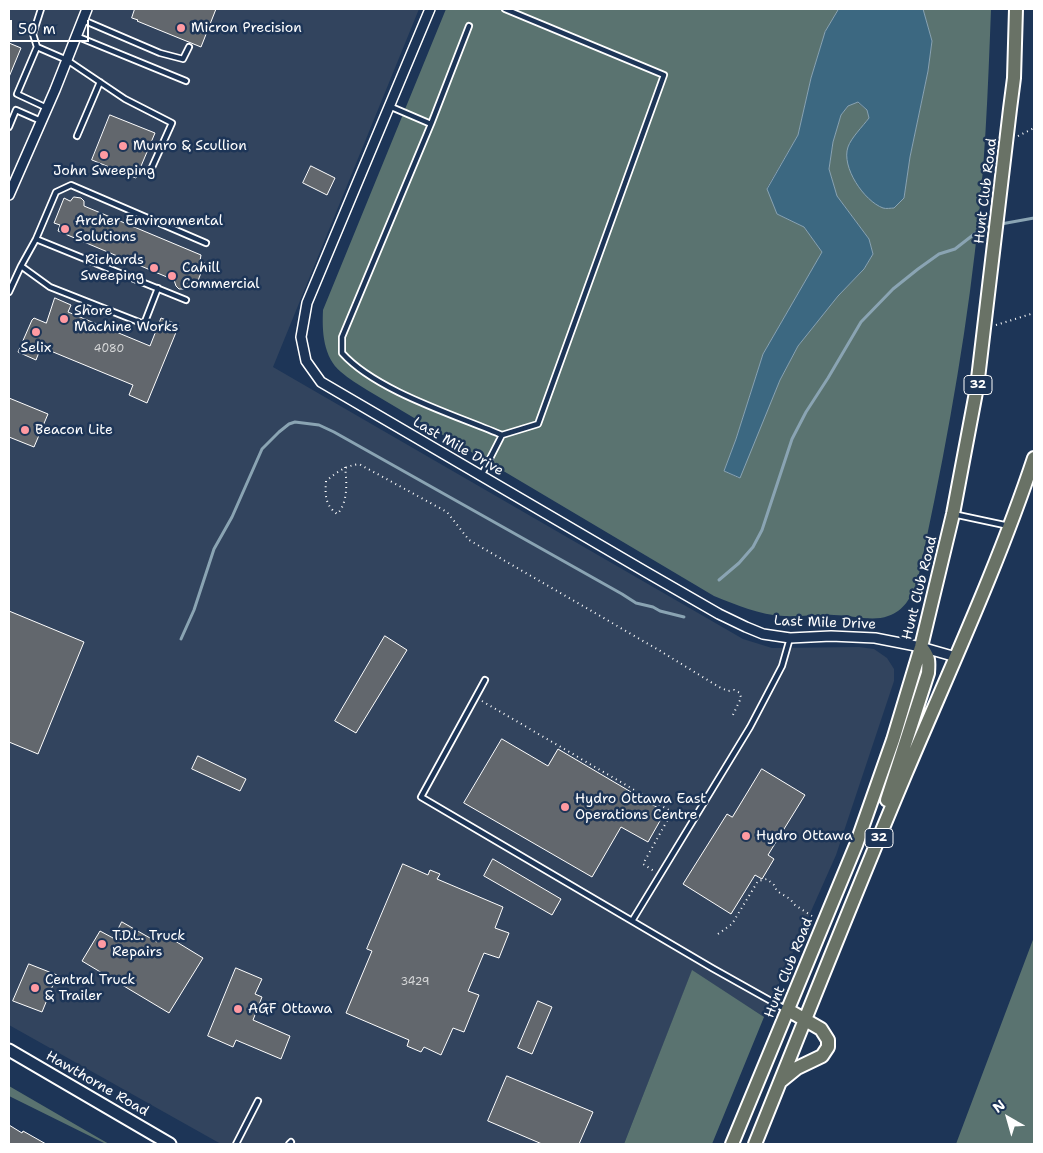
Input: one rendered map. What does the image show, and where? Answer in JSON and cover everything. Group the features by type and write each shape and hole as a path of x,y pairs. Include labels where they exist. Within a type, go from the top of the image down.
{"main road":[{"name":"Hunt Club Road","path":"732,1144 865,820 895,733 920,647 953,514 977,387 1014,78 1016,9"},
{"name":"32","path":"755,1144 905,774 1011,526 1034,458"},
{"path":"860,886 862,871 928,673 929,660 927,654 920,647"},
{"path":"779,1083 797,1068 822,1056 828,1047 828,1040 821,1029 788,1010"},
{"name":"Hawthorne Road","path":"9,1050 170,1144"}],"street":[{"path":"9,195 87,9"},
{"name":"Last Mile Drive","path":"430,9 307,303 301,337 306,361 322,382 719,614 764,634 790,638 852,636 875,638 920,647 956,657"}],"lane":[{"path":"42,9 33,34 37,47 17,94 47,108"},
{"path":"469,26 342,337 342,353 352,364 396,391 502,435 538,424 664,75 505,9"},
{"path":"83,20 160,54 183,59 189,46"},
{"path":"76,36 186,81"},
{"path":"37,47 66,60 126,99 172,123 149,174"},
{"path":"77,136 100,82"},
{"path":"389,106 430,124"},
{"path":"9,107 41,121"},
{"path":"9,127 16,110"},
{"path":"9,292 36,239 56,192 71,185 206,243"},
{"path":"36,239 186,300"},
{"path":"21,266 50,287 144,324 158,288"},
{"path":"481,476 502,435"},
{"path":"953,514 1011,526"},
{"path":"632,921 754,719 782,666 790,638"},
{"path":"485,680 422,797 720,973 788,1010"},
{"path":"236,1144 258,1101"}],"path":[{"path":"1007,142 1034,128"},
{"path":"984,328 1034,313"},
{"path":"345,467 347,483 342,510 337,514 328,506 325,495 326,481 345,467 359,464 447,512 456,521 469,540 719,687 740,693 739,702 732,717"},
{"path":"476,698 672,812 643,864 660,876"},
{"path":"718,934 732,924 758,881 767,879 778,891 790,899 794,905 812,916"}],"shaded area":[{"path":"9,9 419,9 273,367 743,639 772,648 859,647 874,649 887,658 894,669 894,681 836,855 764,1017 692,971 624,1144 221,1144 9,1025"},
{"path":"839,9 923,9 932,41 904,198 894,208 883,208 869,198 856,182 848,164 848,147 854,136 869,118 867,110 858,102 848,106 841,115 833,142 829,169 837,196 869,239 873,254 864,269 838,296 798,346 780,380 740,478 724,471 763,354 822,252 804,227 777,214 767,189 798,135 811,78 825,32"}],"green space":[{"path":"446,9 839,9 825,32 811,78 798,135 767,188 777,214 804,227 822,252 763,354 724,471 739,478 780,380 798,346 838,296 864,269 873,254 869,239 837,196 829,169 833,142 841,115 848,106 857,102 867,110 869,118 848,147 904,198 932,41 923,9 991,9 984,160 964,335 917,583 903,607 894,614 882,618 861,618 841,615 784,616 757,612 714,596 367,390 347,377 335,366 330,359 325,343 323,310"},
{"path":"1034,937 1034,1144 956,1144"},
{"path":"692,970 764,1017 712,1144 624,1144"},
{"path":"9,1086 109,1144 9,1096"}],"building":[{"name":"Micron Precision","path":"135,9 216,9 201,47 137,21 132,18"},
{"path":"9,43 21,48 9,77"},
{"name":"Munro & Scullion","path":"110,115 155,133 136,178 92,160"},
{"path":"311,166 335,178 327,195 303,183"},
{"path":"74,197 81,198 84,201 84,206 201,255 200,261 205,263 195,288 190,286 179,289 174,280 58,231 60,225 54,223 64,198 70,201"},
{"path":"55,298 71,305 68,312 150,346 161,318 179,325 147,403 129,395 133,385 41,347 36,360 18,352 32,320 34,318 46,323"},
{"name":"Beacon Lite","path":"9,398 48,414 34,447 9,437"},
{"path":"9,611 84,642 38,754 9,742"},
{"path":"385,636 407,650 356,733 335,721"},
{"name":"Hydro Ottawa East Operations Centre","path":"502,739 548,766 558,749 665,812 648,842 621,827 592,877 464,803"},
{"path":"198,756 246,779 240,791 192,769"},
{"name":"Hydro Ottawa","path":"762,769 805,795 768,855 774,859 762,879 755,875 731,914 683,884 727,814 732,817"},
{"path":"493,859 561,899 552,915 484,876"},
{"path":"403,864 428,875 430,870 440,874 437,879 503,907 495,928 509,933 499,958 484,953 468,991 479,995 464,1032 453,1028 441,1055 424,1047 421,1052 407,1046 409,1040 346,1013 372,951 367,949"},
{"path":"122,922 157,942 162,933 203,958 169,1013 82,961 100,931 113,938"},
{"name":"Central Truck & Trailer","path":"29,964 57,975 42,1012 13,1001"},
{"name":"AGF Ottawa","path":"236,968 262,979 255,994 262,997 253,1020 290,1036 281,1059 236,1040 233,1047 208,1036"},
{"path":"538,1001 552,1007 532,1054 518,1048"},
{"path":"507,1076 593,1112 579,1144 542,1144 488,1121"},
{"path":"9,1125 22,1133 23,1131 46,1144 9,1144"}],"waterway":[{"path":"1001,224 1034,218"},
{"path":"719,580 739,563 753,547 762,530 792,439 806,412 861,322 893,289 918,269 939,254 955,249 982,228 992,226"},
{"path":"181,639 194,610 214,549 232,517 262,449 279,432 295,422 319,425 334,432 636,603 684,617"}],"place":[{"name":"Micron Precision","path":"181,28"},
{"name":"Munro & Scullion","path":"123,146"},
{"name":"John Sweeping","path":"104,155"},
{"name":"Archer Environmental Solutions","path":"65,229"},
{"name":"Richards Sweeping","path":"154,268"},
{"name":"Cahill Commercial","path":"172,276"},
{"name":"Shore Machine Works","path":"64,319"},
{"name":"Selix","path":"36,332"},
{"name":"Beacon Lite","path":"25,430"},
{"name":"Hydro Ottawa East Operations Centre","path":"565,807"},
{"name":"Hydro Ottawa","path":"746,836"},
{"name":"T.D.L. Truck Repairs","path":"102,944"},
{"name":"Central Truck & Trailer","path":"35,988"},
{"name":"AGF Ottawa","path":"238,1009"}]}
